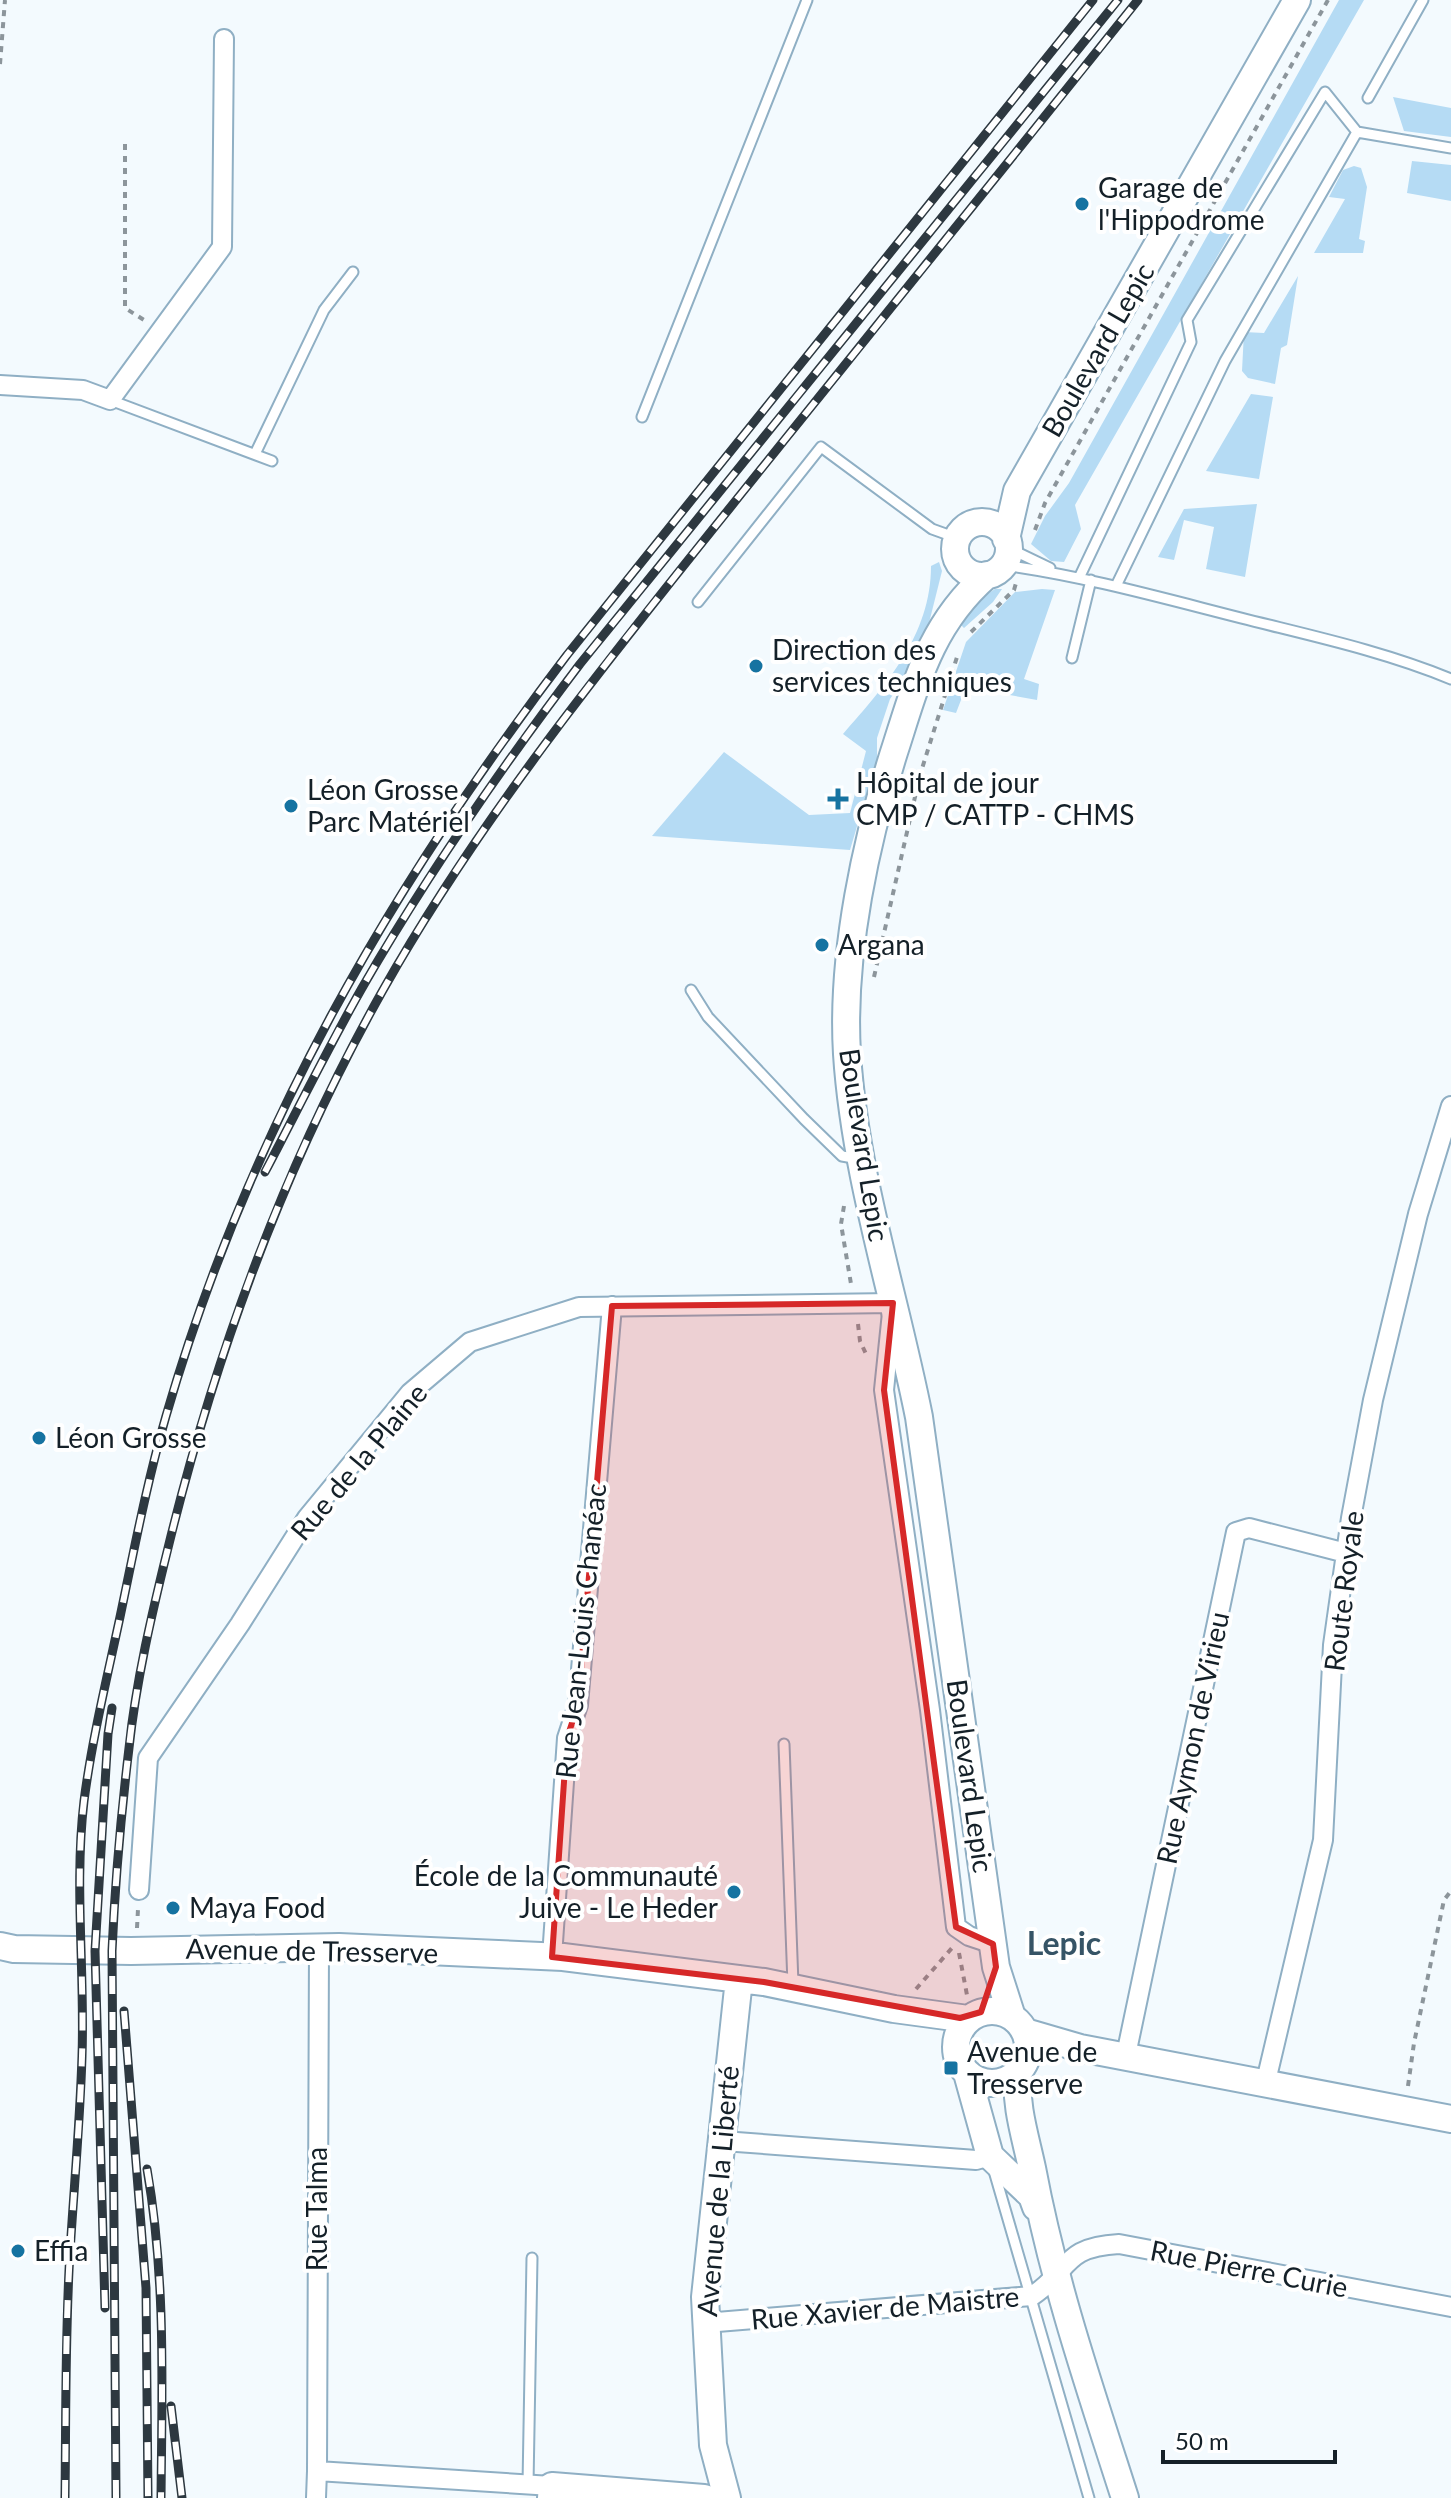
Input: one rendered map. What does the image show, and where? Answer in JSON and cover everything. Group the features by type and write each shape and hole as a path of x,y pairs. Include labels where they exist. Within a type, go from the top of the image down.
{"main road":[{"name":"Boulevard Lepic","path":"947,617 1009,558 1017,491 1297,0"},
{"name":"Boulevard Lepic","path":"978,522 1017,491"},
{"path":"978,522 995,526 1009,558 969,572 957,549 962,531 978,522"},
{"name":"Boulevard Lepic","path":"957,549 947,617 931,649 900,732 860,880 849,983 847,1049 862,1159 919,1417 995,1955 1019,2025"},
{"name":"Avenue de Tresserve","path":"7,1947 136,1951 319,1947 552,1957 739,1979 794,1987 894,2009 973,2016"},
{"name":"Boulevard Lepic","path":"973,2016 995,1955"},
{"name":"Avenue de la Liberté","path":"727,2498 713,2445 705,2297 739,1979"},
{"name":"Avenue de Tresserve","path":"894,2009 936,2034 962,2065"},
{"path":"1040,2215 1032,2196 990,2156 962,2065 957,2037 973,2016 1002,2012 1019,2025 1080,2048 1266,2081 1451,2119"},
{"path":"1019,2025 1028,2042 1021,2067 1017,2105 1040,2215 1125,2498"},
{"path":"962,2065 977,2080 1000,2082 1050,2050 1080,2048"},
{"path":"1405,2108 1451,2102"},
{"path":"544,2490 704,2498"}],"street":[{"path":"0,385 83,390 110,400 222,247 224,39"},
{"name":"Route Royale","path":"1266,2081 1323,1840 1333,1645 1346,1553 1384,1352 1422,1199 1451,1106"},
{"name":"Rue de la Plaine","path":"139,1890 148,1758 240,1624 307,1518 410,1393 470,1342 579,1307 893,1303"},
{"name":"Boulevard Lepic","path":"893,1303 884,1390 932,1725 956,1933"},
{"name":"Rue Jean-Louis Chanéac","path":"552,1957 567,1738 578,1705 612,1306"},
{"name":"Rue Aymon de Virieu","path":"1126,2055 1236,1532 1249,1528 1346,1553"},
{"path":"956,1933 969,1936 995,1955"},
{"name":"Rue Talma","path":"316,2498 319,1947"},
{"path":"723,2141 976,2160 990,2156"},
{"name":"Rue Pierre Curie","path":"1055,2273 1076,2253 1094,2245 1119,2244 1451,2307"},
{"name":"Rue Xavier de Maistre","path":"705,2323 1032,2296 1049,2284 1055,2273"},
{"path":"317,2471 501,2483 544,2490"}],"lane":[{"path":"642,417 807,0"},
{"path":"1368,98 1423,0"},
{"path":"1079,578 1191,342 1187,320 1325,92 1357,132 1451,148"},
{"path":"1116,586 1225,361 1357,132"},
{"path":"255,454 324,310 353,272"},
{"path":"110,400 272,461"},
{"path":"698,602 821,447 957,549"},
{"path":"1009,558 1403,659 1451,679"},
{"path":"1072,658 1091,580"},
{"path":"691,990 708,1017 804,1119 842,1156 862,1159"},
{"path":"784,1744 794,1987"},
{"path":"990,2156 1089,2498"},
{"path":"532,2258 544,2490"}],"path":[{"path":"0,64 5,0"},
{"path":"963,640 1014,590 1009,558 1045,503 1328,0"},
{"path":"125,144 125,308 161,331"},
{"path":"871,991 920,775 958,654"},
{"path":"845,1203 841,1224 860,1341 884,1390"},
{"path":"136,1951 139,1890"},
{"path":"1405,2108 1422,2000 1444,1900 1451,1891"},
{"path":"943,1961 956,1933"},
{"path":"956,1933 973,2016"}],"highlighted area":[{"path":"893,1303 884,1390 956,1927 993,1944 996,1967 981,2012 960,2018 764,1982 552,1957 567,1738 578,1705 612,1306"}],"shaded area":[{"path":"1339,0 1364,0 1075,505 1081,529 1064,562 1051,561 1031,544 1045,516 1069,483"},
{"path":"1393,97 1451,108 1451,137 1404,131"},
{"path":"1412,161 1451,165 1451,201 1407,193"},
{"path":"1354,166 1361,168 1367,187 1359,239 1365,241 1363,253 1314,253 1345,199 1329,197 1343,170"},
{"path":"1298,276 1287,345 1281,348 1275,384 1248,378 1242,371 1244,332 1264,333"},
{"path":"1251,394 1273,397 1259,479 1206,471"},
{"path":"1257,504 1245,577 1206,569 1214,527 1184,520 1174,560 1158,557 1184,509"},
{"path":"939,562 942,571 927,631 909,671 890,699 877,738 877,759 850,850 652,836 724,752 809,815 850,813 866,751 843,734 903,658 923,614 931,566"},
{"path":"995,589 1002,589 993,602 964,628 959,623 978,600"},
{"path":"1055,590 1024,679 1039,684 1037,700 966,687 956,713 943,710 966,642 1015,592"}],"railway":[{"path":"65,2498 68,2283 83,2024 80,1864 84,1801 100,1709 159,1441 199,1311 238,1210 282,1112 330,1017 441,833 502,743 567,655 1093,0"},
{"path":"265,1172 337,1033 387,946 439,863 522,743 580,664 1118,0"},
{"path":"116,2498 112,1951 123,1798 132,1723 150,1622 187,1475 231,1331 284,1192 347,1056 383,990 422,924 507,797 645,614 1138,0"},
{"path":"105,2308 95,1951 112,1708"},
{"path":"124,2011 146,2288 148,2498"},
{"path":"147,2169 160,2292 161,2498"},
{"path":"171,2406 182,2498"}],"place":[{"name":"Garage de l'Hippodrome","path":"1082,204"},
{"name":"Direction des services techniques","path":"756,666"},
{"name":"Hôpital de jour CMP / CATTP - CHMS","path":"838,799"},
{"name":"Léon Grosse Parc Matériel","path":"291,806"},
{"name":"Argana","path":"822,945"},
{"name":"Léon Grosse","path":"39,1438"},
{"name":"École de la Communauté Juive - Le Heder","path":"734,1892"},
{"name":"Maya Food","path":"173,1908"},
{"name":"Avenue de Tresserve","path":"951,2068"},
{"name":"Effia","path":"18,2251"}],"district":[{"name":"Lepic","path":"1064,1944"}]}
